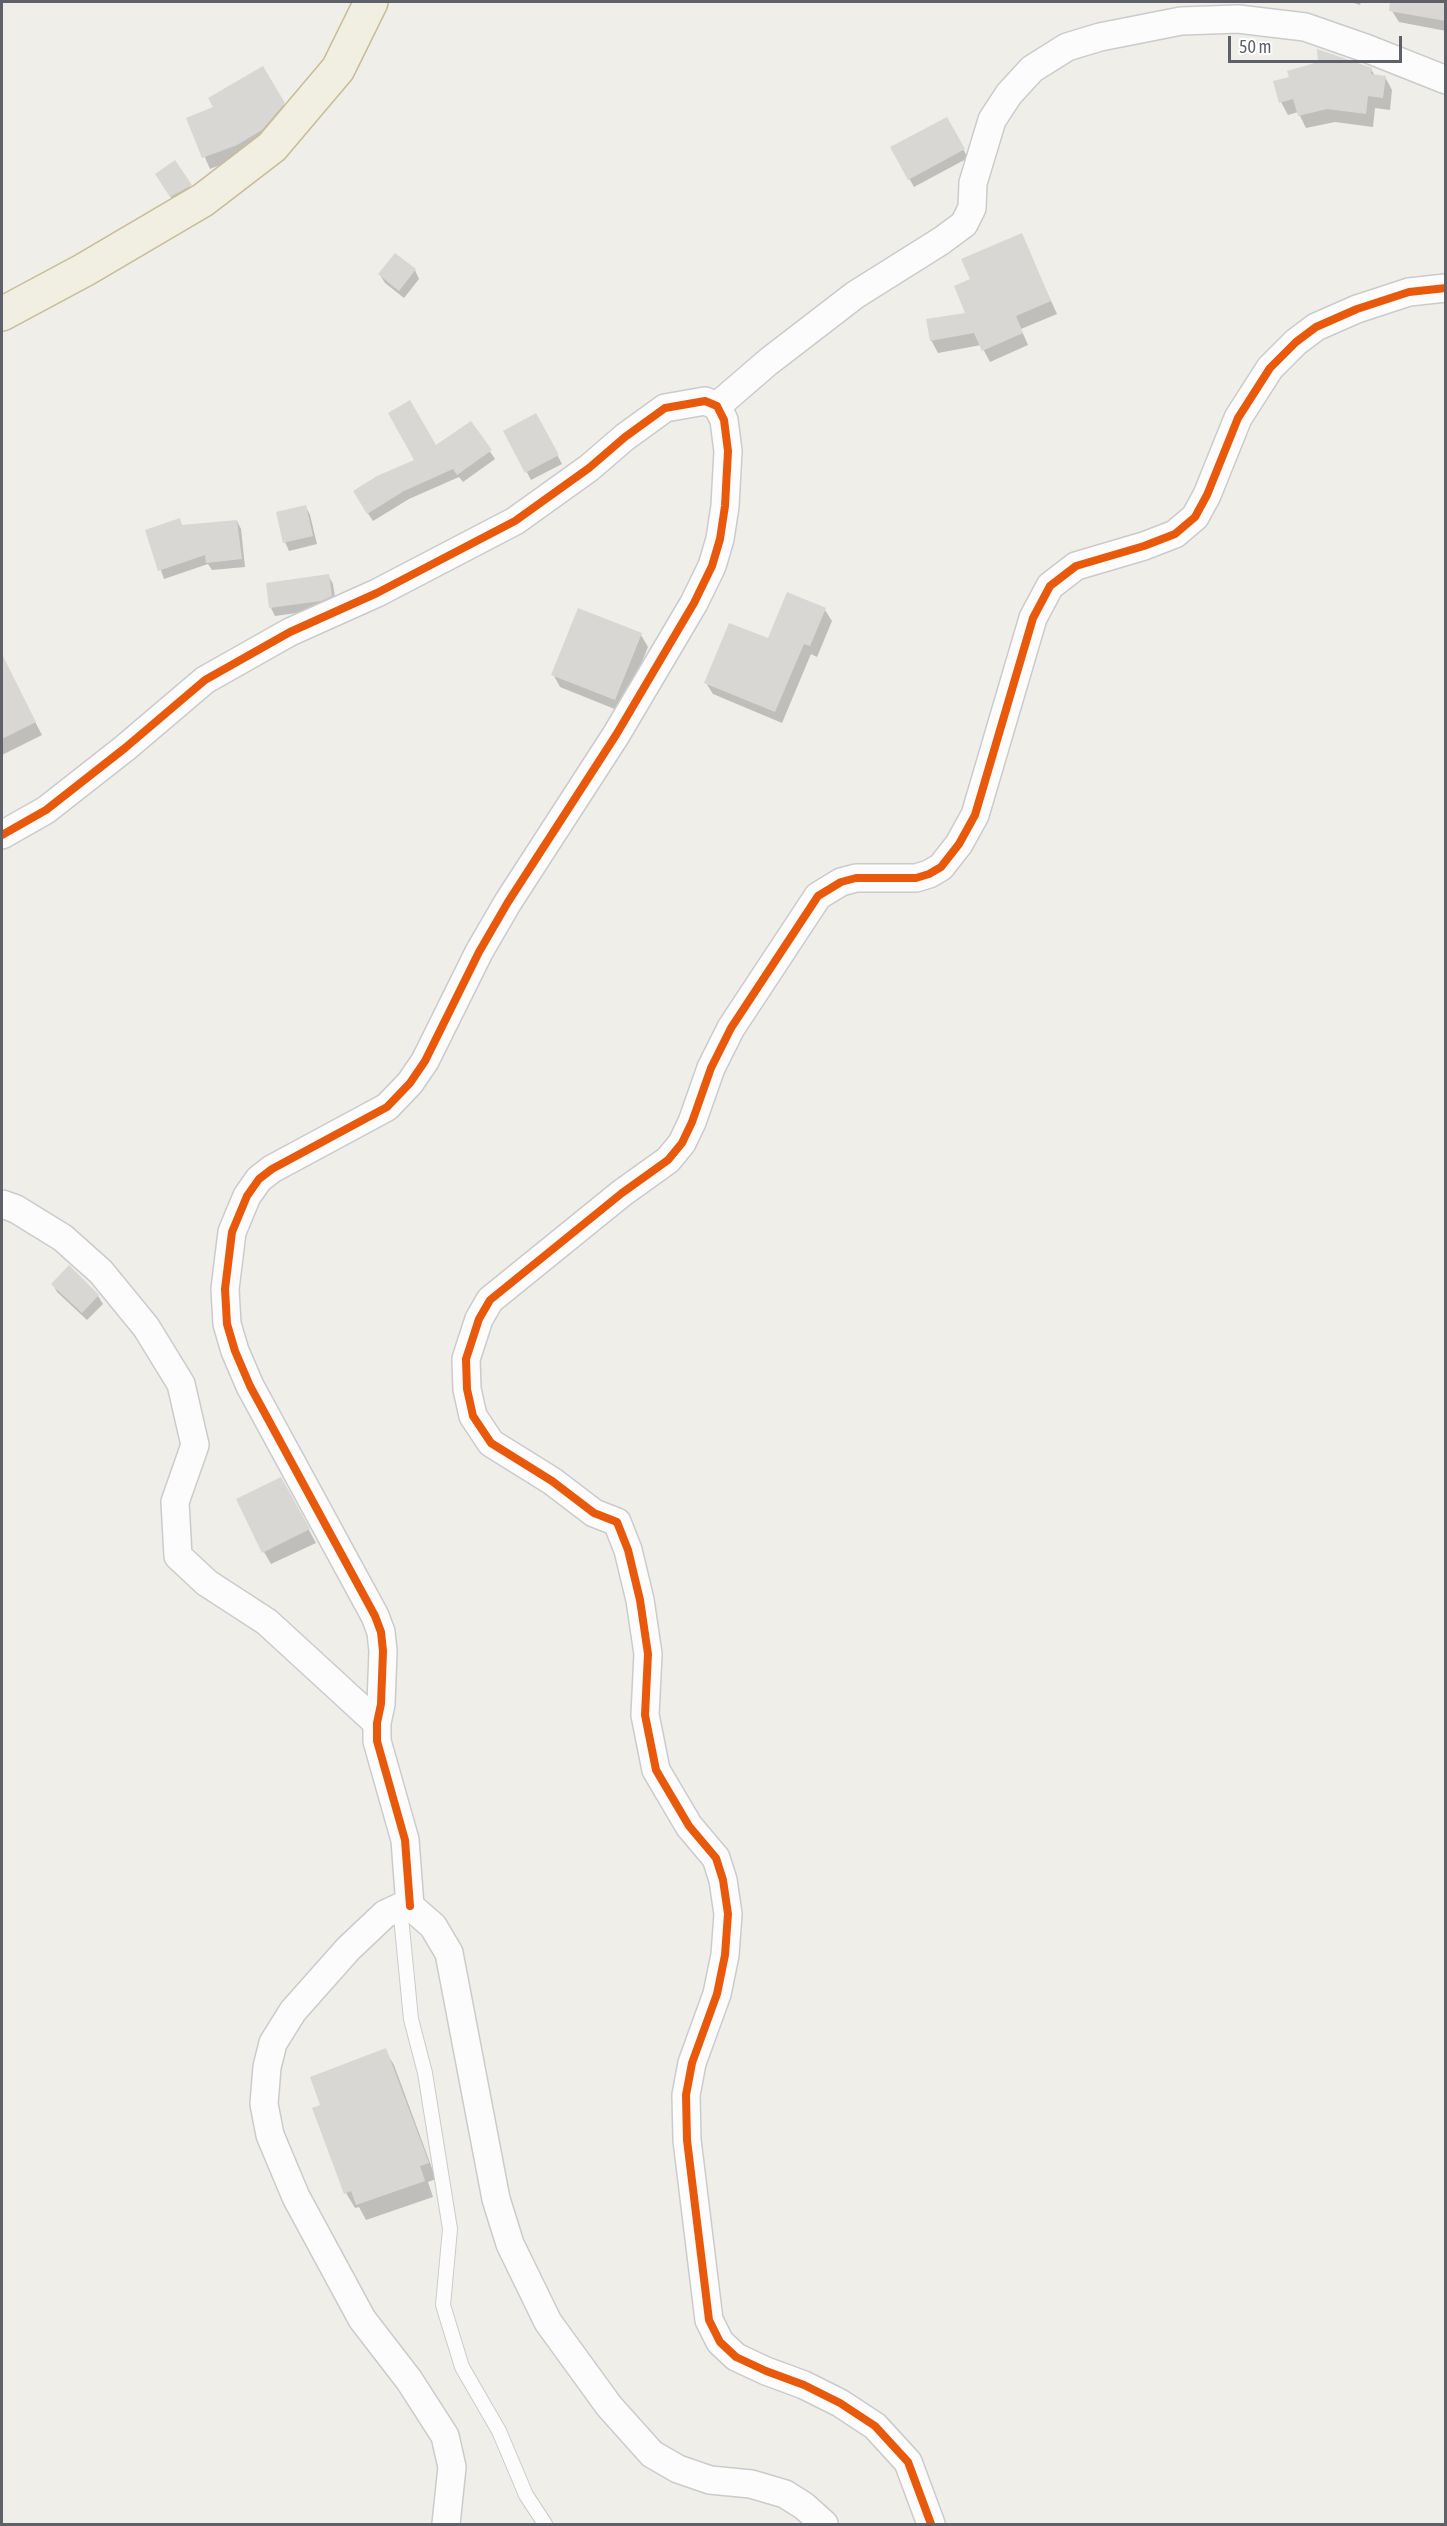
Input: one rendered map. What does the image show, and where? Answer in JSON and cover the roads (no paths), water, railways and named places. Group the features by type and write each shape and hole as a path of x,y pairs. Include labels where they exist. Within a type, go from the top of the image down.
{"highway":[{"path":"2,314 84,270 203,200 272,147 338,69 371,2"}],"street":[{"path":"717,406 768,362 855,295 941,241 963,224 972,208 973,183 992,120 1008,94 1032,69 1067,47 1181,21 1238,19 1305,27 1446,80"},
{"path":"931,2524 908,2462 875,2426 840,2403 804,2385 736,2357 720,2342 709,2320 687,2140 686,2095 692,2063 717,1994 725,1955 728,1914 723,1880 716,1858 689,1827 656,1770 645,1715 648,1654 640,1600 628,1550 617,1522 594,1513 552,1481 491,1443 473,1416 466,1389 465,1359 475,1328 490,1300 622,1193 668,1160 682,1143 711,1068 731,1028 818,896 841,882 856,879 916,878 929,874 940,867 959,844 975,815 1033,618 1050,586 1076,566 1144,546 1175,534 1195,517 1207,495 1238,418 1270,368 1296,342 1316,327 1357,309 1409,292 1446,288"},
{"path":"2,835 46,810 126,748 205,680 290,632 377,593 515,521 590,468 625,437 665,408 705,401 717,406 724,420 728,451 726,506 712,566 694,603 616,735 496,922 426,1061 410,1083 387,1107 272,1169 259,1179 247,1196 232,1232 225,1289 228,1324 235,1351 250,1386 375,1616 383,1651 377,1741 405,1840 405,1907"},
{"path":"2,1204 16,1209 63,1238 101,1272 146,1327 182,1384 195,1445 175,1502 178,1556 207,1583 267,1622 377,1723"},
{"path":"405,1907 385,1914 348,1949 293,2011 273,2043 267,2067 264,2104 270,2135 296,2197 362,2319 409,2380 445,2436 452,2468 446,2524"},
{"path":"405,1907 433,1926 448,1953 496,2199 510,2244 548,2322 609,2406 652,2454 678,2469 710,2480 751,2484 785,2494 804,2506 824,2524"}],"lane":[{"path":"405,1907 411,2019 425,2073 450,2229 443,2305 462,2367 499,2431 526,2495 545,2524"}]}
